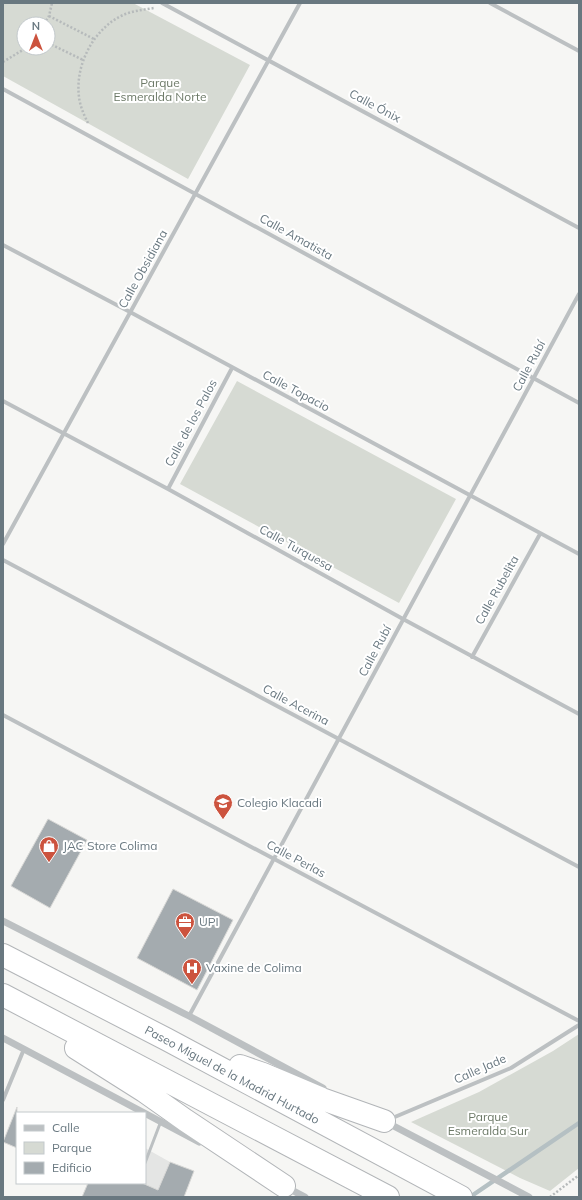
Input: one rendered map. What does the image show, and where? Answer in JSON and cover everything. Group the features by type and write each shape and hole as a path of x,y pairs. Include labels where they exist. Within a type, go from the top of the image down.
{"highway":[{"name":"Paseo Miguel de la Madrid Hurtado","path":"3,955 166,1039 460,1197"},
{"path":"3,997 68,1043 144,1091 284,1186"},
{"path":"3,997 388,1197"},
{"path":"166,1039 263,1074 322,1099 384,1121"}],"street":[{"name":"Calle Ónix","path":"162,3 579,228"},
{"name":"Calle Obsidiana","path":"3,544 300,3"},
{"path":"490,3 579,51"},
{"name":"Calle Amatista","path":"3,88 579,403"},
{"name":"Calle Topacio","path":"3,245 579,554"},
{"name":"Calle Rubí","path":"189,1016 579,294"},
{"name":"Calle de los Palos","path":"168,488 232,368"},
{"name":"Calle Turquesa","path":"3,401 168,488 403,620 579,714"},
{"name":"Calle Rubelita","path":"472,657 540,534"},
{"name":"Calle Acerina","path":"3,560 579,867"},
{"name":"Calle Perlas","path":"3,715 579,1021"},
{"path":"3,920 189,1016 329,1091"},
{"name":"Calle Jade","path":"384,1121 511,1068 579,1025"},
{"path":"3,1038 144,1112"},
{"path":"3,1100 24,1049"},
{"path":"342,1099 529,1197"},
{"path":"146,1113 209,1146"},
{"path":"222,1154 305,1197"}],"lane":[{"path":"146,1160 161,1121"}],"path":[{"path":"49,16 52,3"},
{"path":"105,144 88,124 82,111 79,97 79,78 83,60 94,39 119,17 135,11 155,8 175,10"},
{"path":"56,20 94,39"},
{"path":"56,47 83,60"},
{"path":"3,62 16,54"},
{"path":"550,1197 579,1175"}],"shaded area":[{"path":"146,1149 170,1162 194,1171 183,1197 82,1197 88,1184 146,1184"}],"green space":[{"name":"Parque Esmeralda Norte","path":"3,3 133,3 250,65 188,179 3,76"},
{"path":"237,381 456,499 399,603 180,484"},
{"name":"Parque Esmeralda Sur","path":"579,1034 579,1168 550,1191 520,1178 411,1122 479,1092 553,1051"}],"building":[{"name":"JAC Store Colima","path":"48,819 87,840 50,908 11,886"},
{"name":"UPI","path":"173,889 233,920 197,990 137,958"},
{"path":"17,1107 16,1148 3,1142"},
{"path":"170,1162 194,1171 184,1197 82,1197 88,1184 144,1184 158,1190"}],"waterway":[{"path":"470,1197 579,1123"}],"place":[{"name":"Colegio Klacadi","path":"223,820"},
{"name":"JAC Store Colima","path":"49,863"},
{"name":"UPI","path":"185,939"},
{"name":"Vaxine de Colima","path":"192,985"}]}
